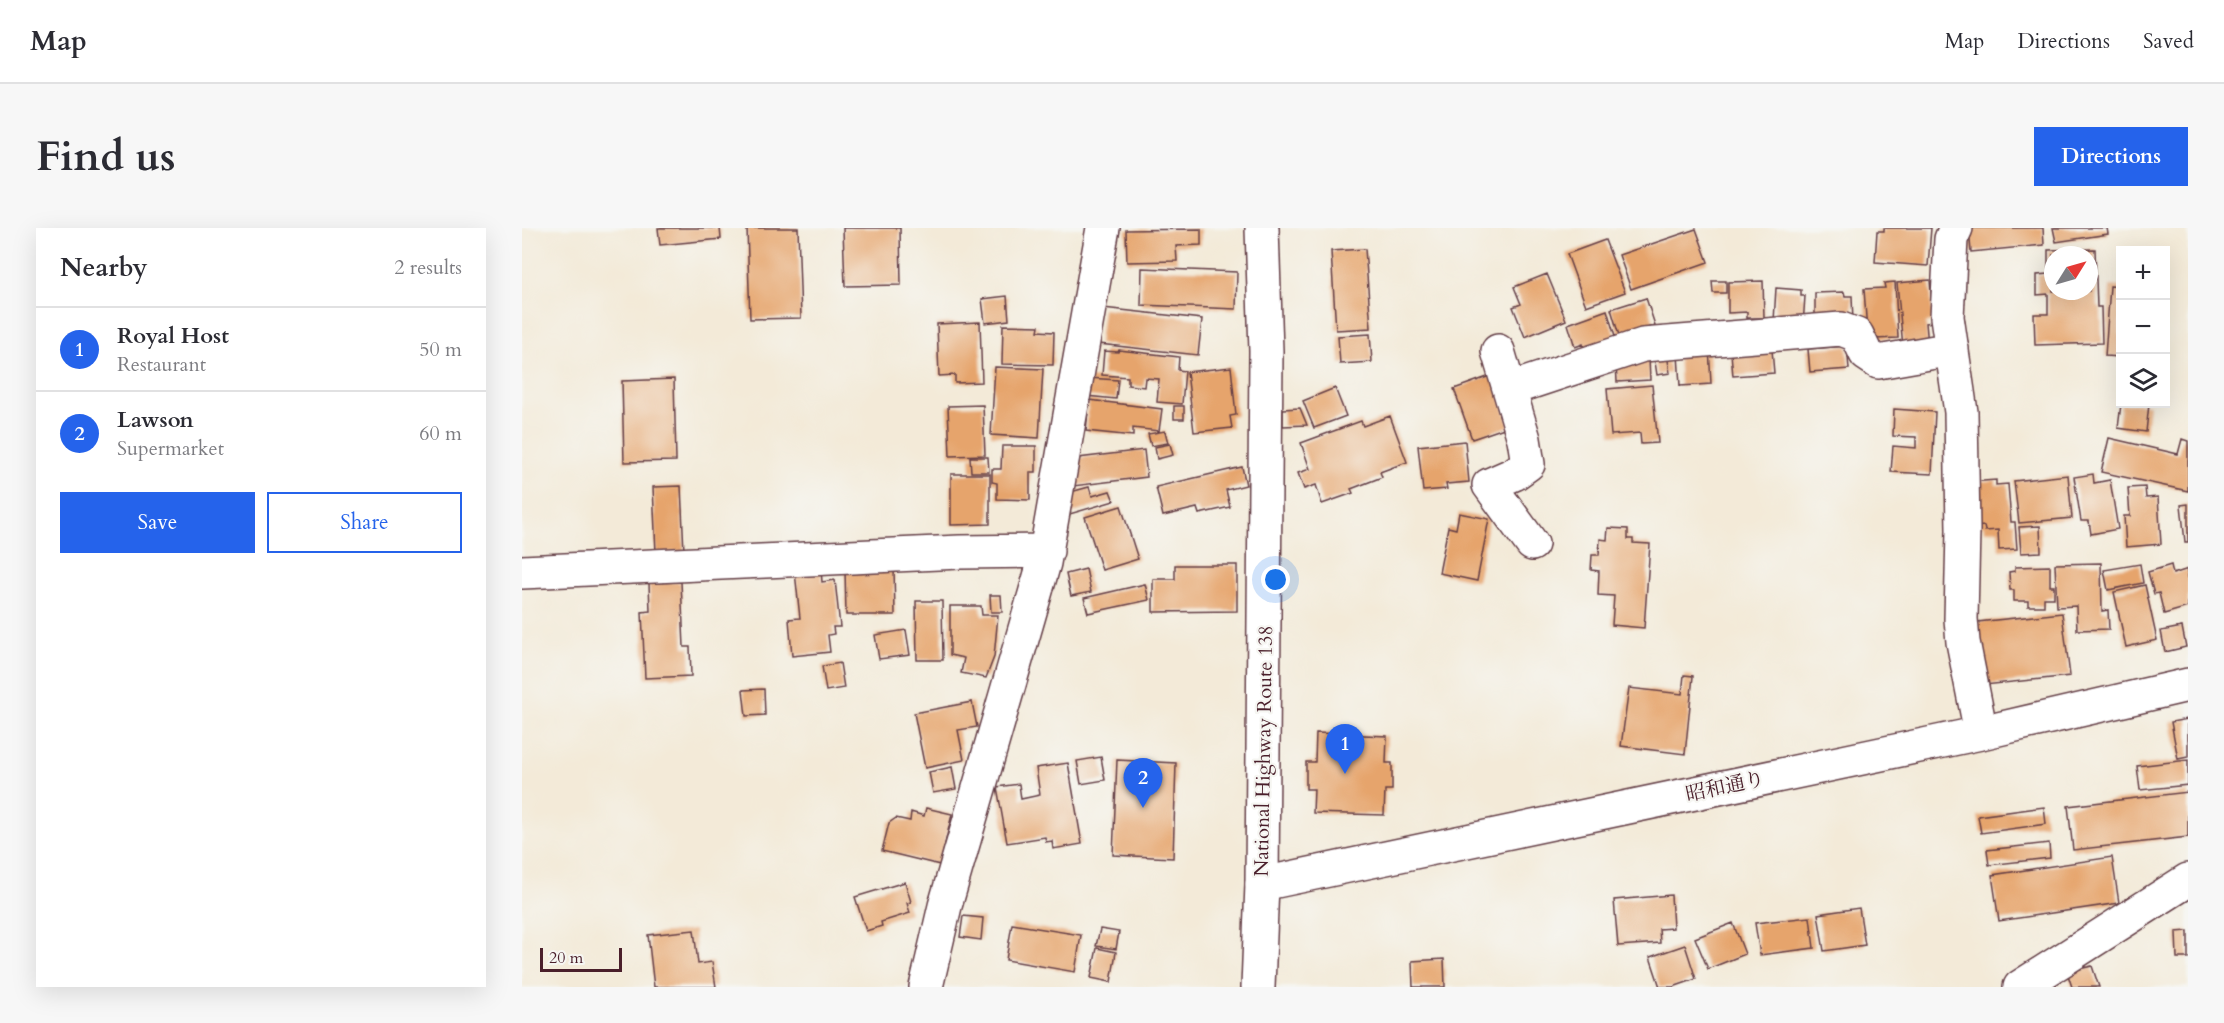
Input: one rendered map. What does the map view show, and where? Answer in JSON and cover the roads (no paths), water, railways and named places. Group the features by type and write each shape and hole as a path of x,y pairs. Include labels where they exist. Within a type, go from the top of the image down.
{"main road":[{"path":"926,987 945,906 1047,551 1104,228"},
{"name":"National Highway Route 138","path":"1258,987 1262,884 1266,351 1262,228"},
{"path":"1956,228 1951,239 1947,317 1961,412 1963,530 1961,619 1963,642 1981,733"},
{"path":"1510,389 1643,345 1841,329 1857,335 1866,354 1878,362 1952,350"},
{"path":"1498,351 1510,389 1528,464 1514,474 1489,485 1532,544"},
{"path":"522,572 948,552 1047,551"},
{"name":"昭和通り","path":"1262,884 1981,733 2188,685"},
{"path":"2020,987 2188,880"}],"place":[{"name":"Royal Host","path":"1345,774"},
{"name":"Lawson","path":"1143,808"}]}
